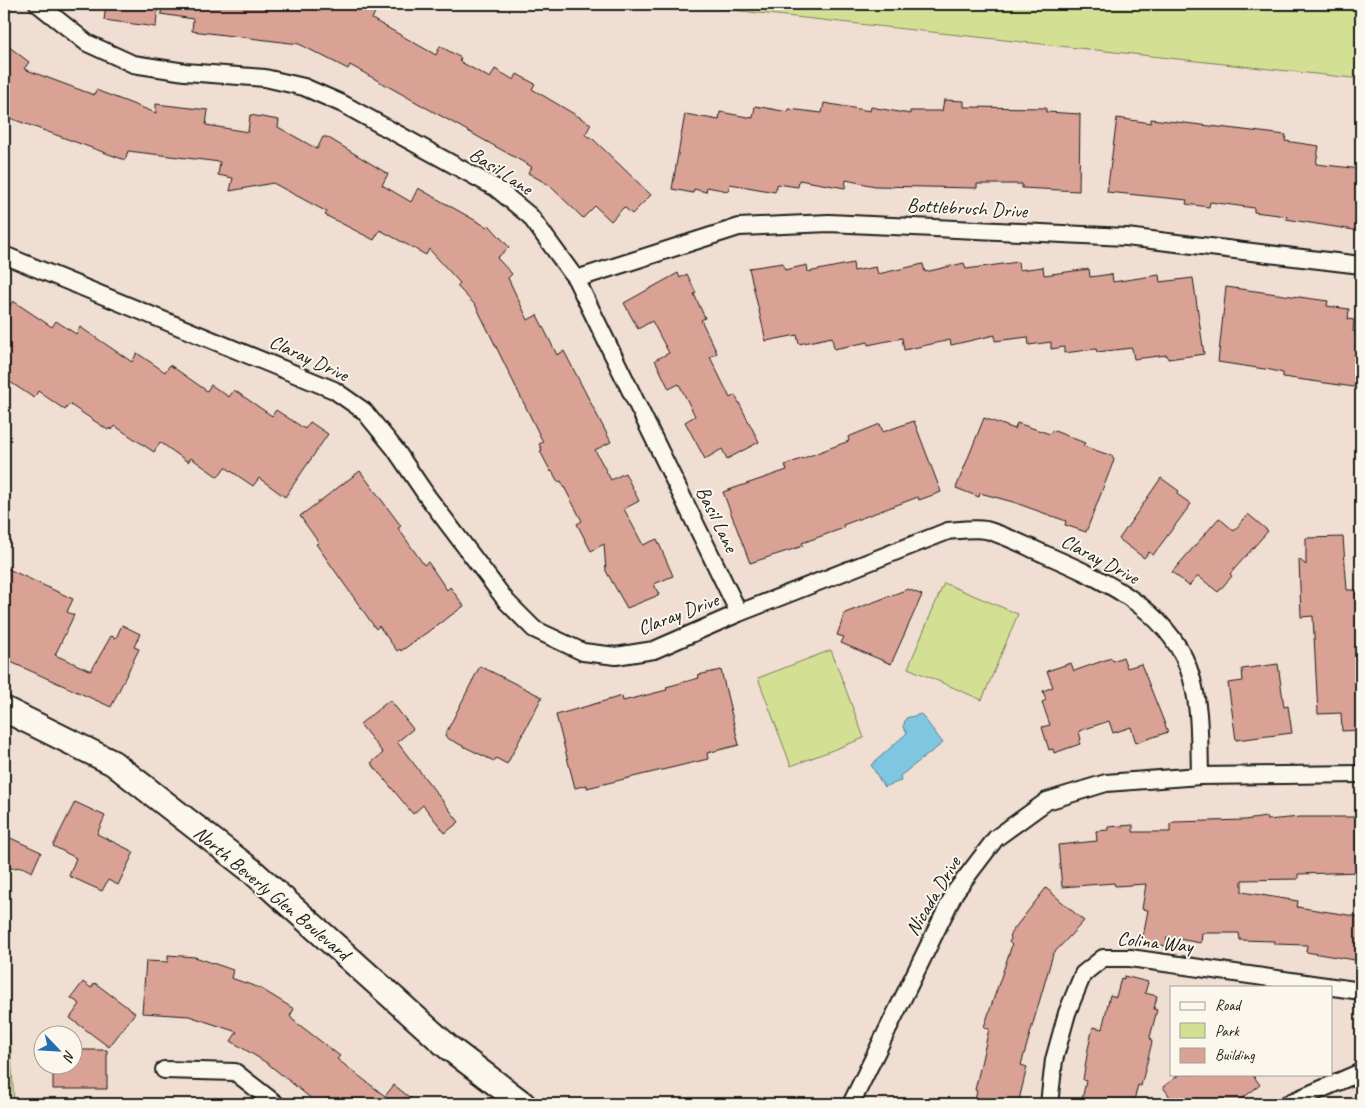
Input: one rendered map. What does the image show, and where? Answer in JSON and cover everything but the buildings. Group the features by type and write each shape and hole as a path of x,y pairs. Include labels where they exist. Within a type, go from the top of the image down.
{"main road":[{"name":"North Beverly Glen Boulevard","path":"4,709 113,763 252,872 448,1047 523,1104"}],"street":[{"name":"Basil Lane","path":"38,4 87,43 132,64 185,72 265,78 304,87 343,104 496,188 530,216 576,279 739,613"},
{"name":"Bottlebrush Drive","path":"576,279 739,227 829,223 1126,237 1361,265"},
{"name":"Claray Drive","path":"4,255 334,390 364,411 395,448 427,496 507,602 534,629 583,652 616,656 654,650 739,613 948,531 985,530 1012,539 1094,576 1133,600 1169,632 1188,666 1198,709 1200,776"},
{"name":"Nicada Drive","path":"851,1104 955,892 996,838 1047,801 1106,783 1200,776 1361,774"},
{"name":"Colina Way","path":"1049,1104 1054,1060 1067,1013 1083,974 1103,958 1130,958 1326,986"},
{"name":"Colina Way","path":"1332,987 1361,991"},
{"path":"164,1070 235,1072 276,1104"},
{"path":"1287,1104 1361,1072"}],"green space":[{"path":"676,4 1361,4 1361,79"},
{"path":"944,583 1018,614 982,700 908,668"},
{"path":"831,650 864,738 791,766 758,678"},
{"path":"4,999 8,1002 14,1104 4,1104"}],"water":[{"path":"921,714 943,743 900,776 901,781 884,787 871,765 907,733 903,727 906,718"}]}
